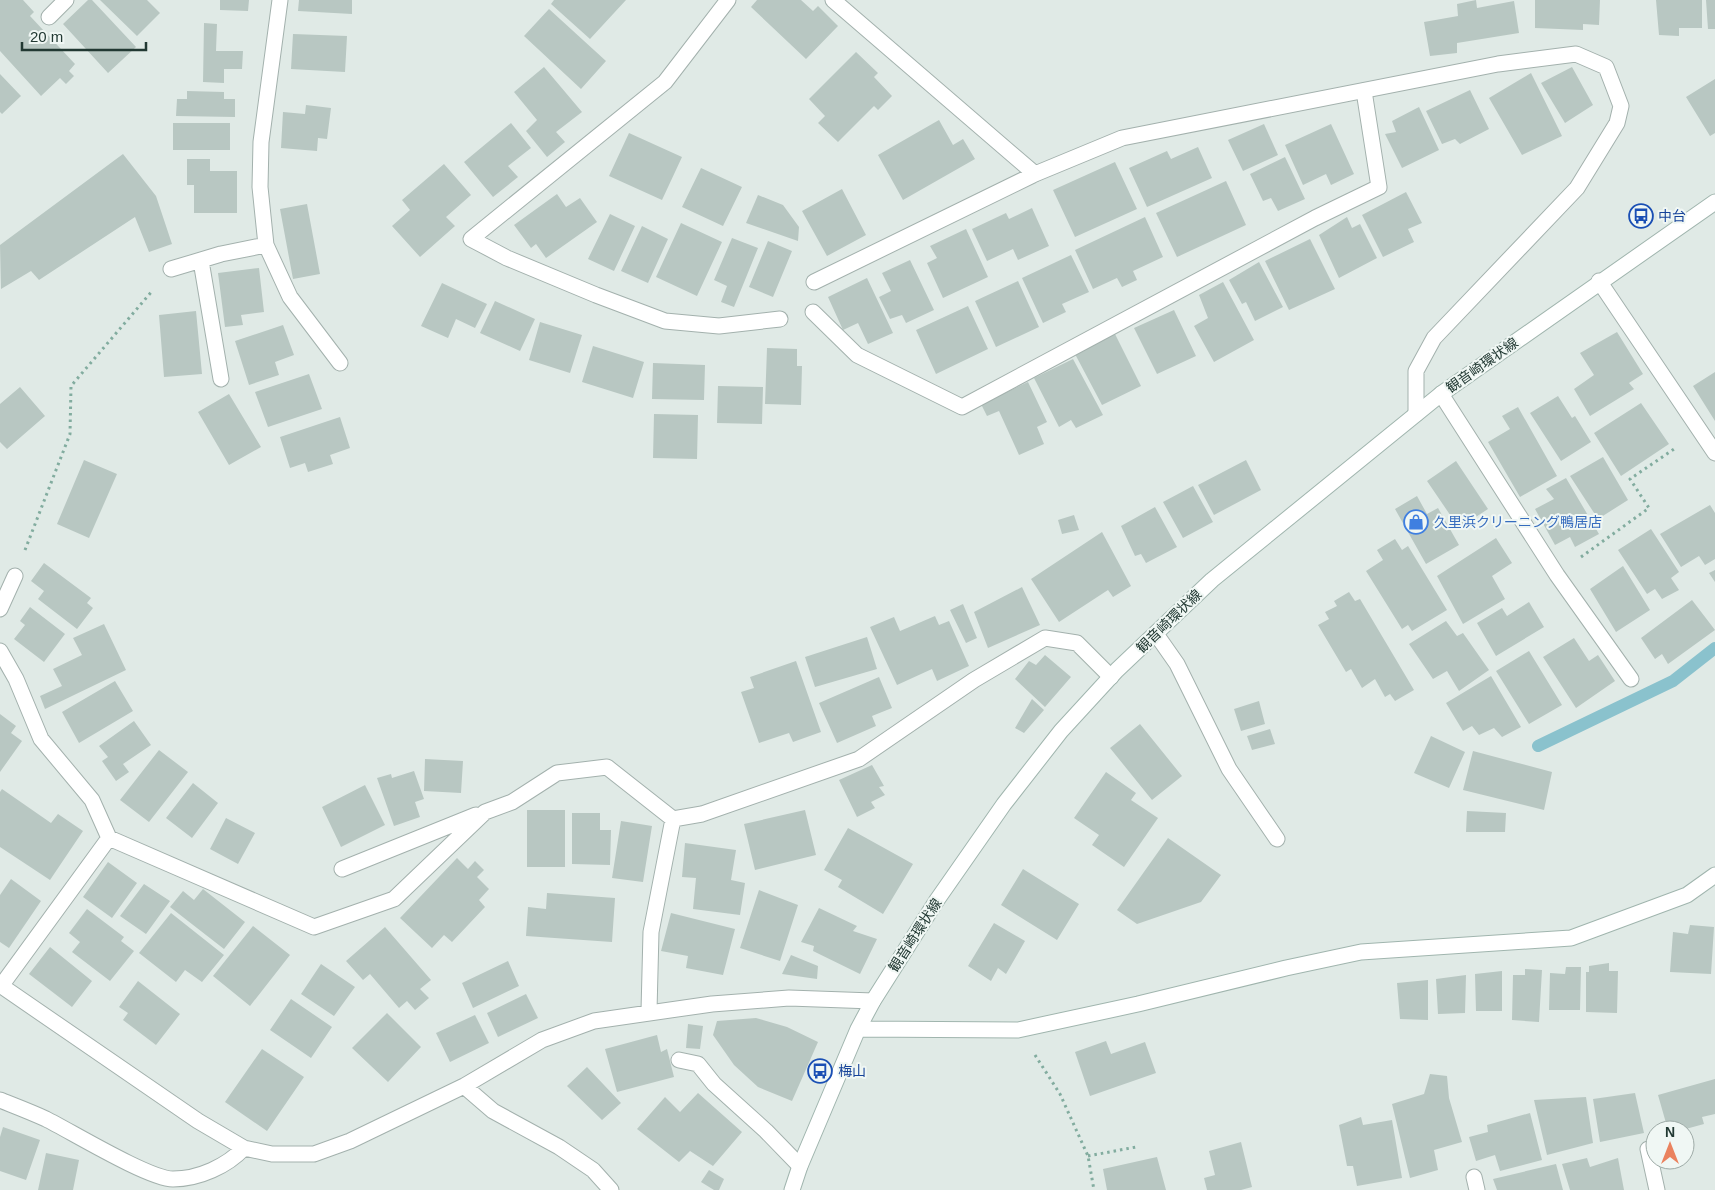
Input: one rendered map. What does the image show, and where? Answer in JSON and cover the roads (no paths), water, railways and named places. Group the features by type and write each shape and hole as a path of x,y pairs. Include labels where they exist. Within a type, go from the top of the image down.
{"street":[{"path":"49,17 66,0"},
{"path":"280,0 261,142 260,187 266,245 290,297 340,363"},
{"path":"728,0 665,82 471,239 506,258 665,321 720,326 780,319"},
{"path":"833,0 1035,174"},
{"path":"814,282 1035,174 1122,138 1498,64 1576,54 1606,66 1621,106 1617,122 1578,188 1434,338 1416,370 1416,414"},
{"path":"812,312 857,356 962,407 1315,218 1379,187 1364,91"},
{"name":"観音崎環状線","path":"792,1190 800,1166 858,1029 873,1001 938,900 1004,804 1061,730 1111,677 1212,580 1416,414 1599,281 1715,202"},
{"path":"171,269 266,245"},
{"path":"201,260 221,379"},
{"path":"1599,281 1715,453"},
{"path":"1441,394 1557,576 1631,679"},
{"path":"0,609 15,576"},
{"path":"1156,634 1177,664 1230,770 1276,839"},
{"path":"342,868 512,802 557,773 607,767 673,819 702,814 859,758 974,680 1045,638 1077,643 1111,677"},
{"path":"0,651 16,679 41,739 92,800 109,838 314,927 394,899 485,812"},
{"path":"649,1011 651,932 673,819"},
{"path":"109,838 0,986 198,1121 244,1148 272,1154 314,1154 350,1141 464,1086 542,1040 594,1021 649,1011 789,998 873,1001"},
{"path":"858,1029 1018,1030 1361,952 1571,938 1687,895 1715,876"},
{"path":"679,1060 698,1064 714,1084 766,1131 800,1166"},
{"path":"464,1086 492,1111 559,1147 593,1170 611,1190"},
{"path":"0,1100 45,1119 144,1170 171,1179 185,1178 222,1166 244,1148"},
{"path":"1653,1170 1657,1190"}],"waterway":[{"path":"1538,746 1673,681 1715,648"}],"place":[{"name":"中台","path":"1641,216"},
{"name":"久里浜クリーニング鴨居店","path":"1416,522"},
{"name":"梅山","path":"820,1071"}]}
